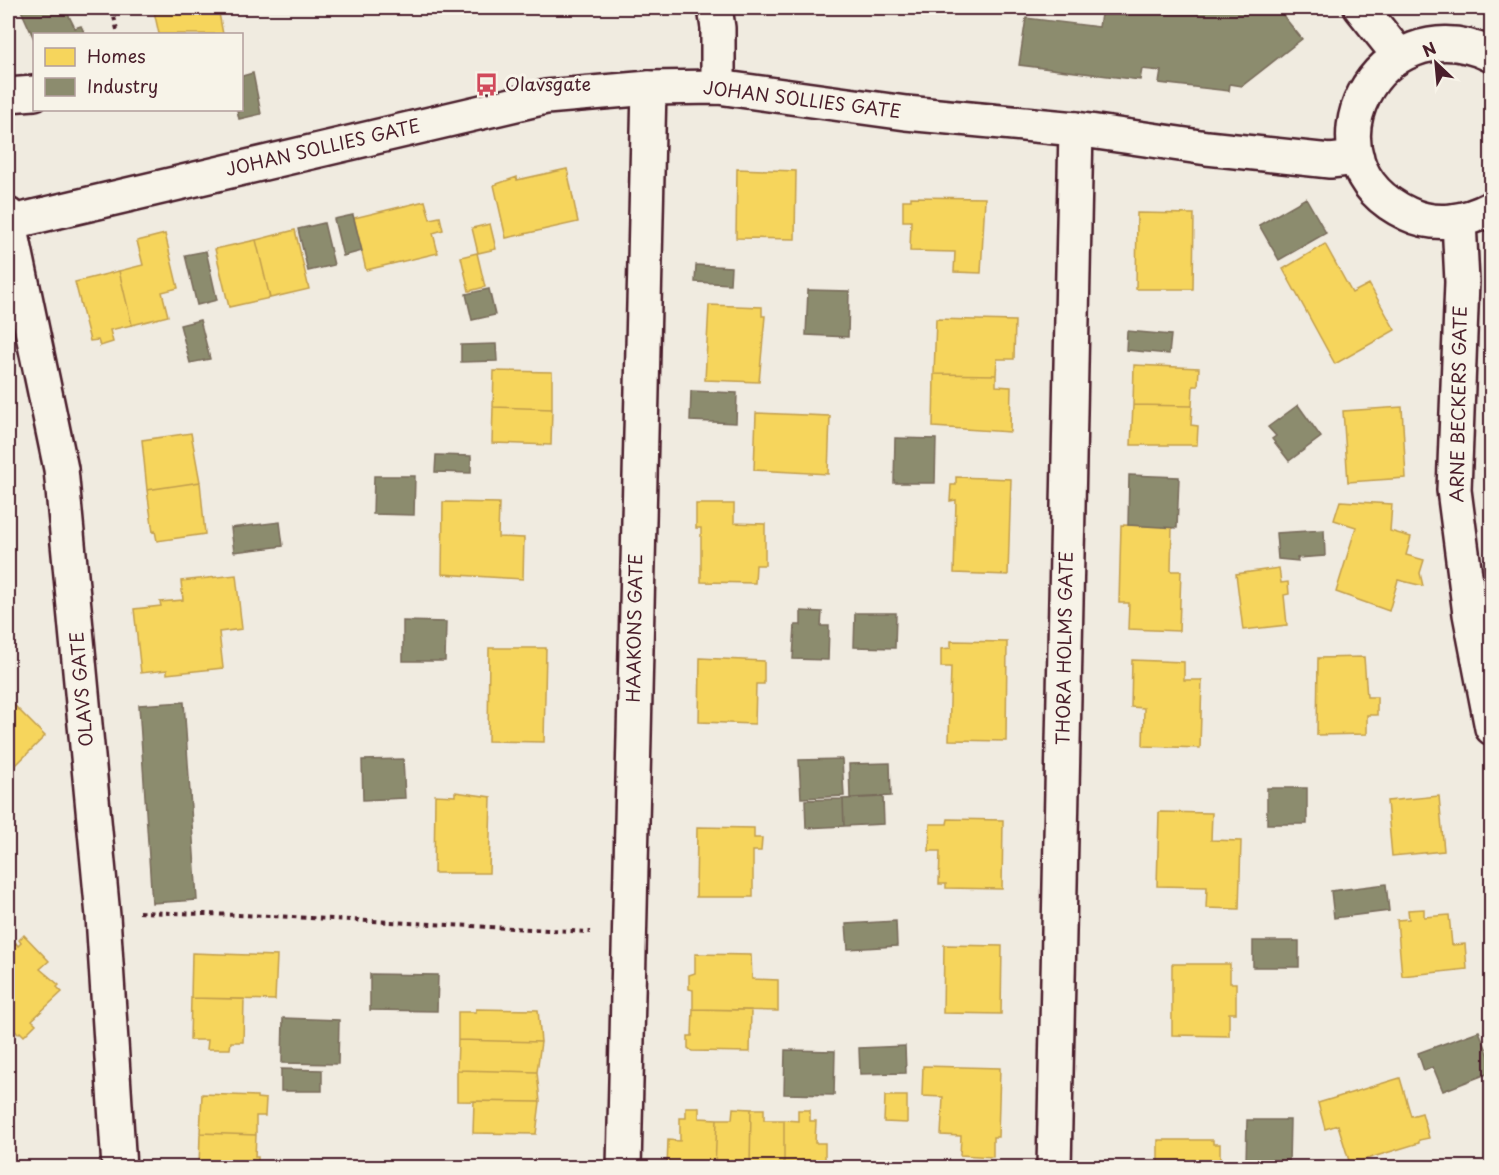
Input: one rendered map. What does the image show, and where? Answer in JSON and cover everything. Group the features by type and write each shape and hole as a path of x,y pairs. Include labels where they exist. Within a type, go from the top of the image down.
{"street":[{"path":"715,8 718,87"},
{"path":"1361,8 1397,53"},
{"path":"1491,54 1475,46 1455,41 1435,41 1415,45 1397,53 1378,69 1364,88 1355,111 1353,134 1357,158 1372,187 1396,209 1416,218 1459,221 1491,208"},
{"name":"JOHAN SOLLIES GATE","path":"8,220 546,97 648,88 718,87 906,113 1076,129 1330,161 1357,158"},
{"name":"HAAKONS GATE","path":"624,1167 648,88"},
{"path":"8,95 33,93"},
{"name":"THORA HOLMS GATE","path":"1054,1167 1076,129"},
{"name":"OLAVS GATE","path":"8,220 61,469 103,915 119,1167"},
{"name":"ARNE BECKERS GATE","path":"1459,221 1462,282 1454,490 1470,614 1491,728"}],"path":[{"path":"112,8 118,33"},
{"path":"103,915 144,912 260,915 628,934"}],"building: Homes":[{"path":"147,8 218,8 223,33 159,33 154,11 148,12"},
{"path":"567,169 578,222 506,238 494,185 517,177 517,180"},
{"path":"737,169 796,171 795,239 736,238"},
{"path":"911,197 985,198 981,273 954,272 955,252 910,251 911,221 903,221 903,200 911,200"},
{"path":"425,201 430,219 440,217 443,230 433,233 438,253 366,270 354,218"},
{"path":"1137,213 1194,214 1193,289 1136,289"},
{"path":"490,224 496,249 478,253 472,228"},
{"path":"295,230 309,289 270,298 256,240"},
{"path":"165,234 178,288 162,292 168,316 132,325 119,271 143,265 137,241"},
{"path":"256,240 270,298 229,307 215,249"},
{"path":"1325,244 1352,293 1369,284 1395,330 1335,364 1283,269"},
{"path":"477,253 485,287 469,291 461,257"},
{"path":"119,271 132,325 110,330 113,342 100,346 98,340 90,341 75,282"},
{"path":"709,305 762,307 762,316 765,316 759,382 705,380"},
{"path":"936,319 1015,321 1014,359 997,359 996,375 934,374"},
{"path":"1134,365 1199,368 1198,386 1193,386 1192,406 1133,405"},
{"path":"494,371 552,372 552,409 493,407"},
{"path":"934,374 996,375 996,386 1011,387 1010,432 933,427"},
{"path":"1133,405 1192,406 1191,425 1198,426 1197,445 1131,445"},
{"path":"493,407 552,409 551,445 492,443"},
{"path":"1402,407 1406,478 1348,482 1343,411"},
{"path":"756,413 830,416 828,474 754,470"},
{"path":"191,433 200,482 147,490 142,440"},
{"path":"956,477 1011,479 1008,575 954,573 956,500 950,501 951,485 956,485"},
{"path":"200,482 205,534 157,541 155,531 153,532 147,490"},
{"path":"1340,501 1392,504 1390,531 1411,537 1406,555 1424,560 1420,573 1423,586 1398,580 1389,611 1336,592 1356,527 1334,520"},
{"path":"443,502 499,503 498,537 524,538 523,579 442,574"},
{"path":"696,504 734,504 734,523 765,524 765,565 756,565 755,583 701,582 701,528 696,528"},
{"path":"1121,525 1172,526 1171,571 1181,571 1179,631 1128,629 1129,603 1119,603"},
{"path":"1279,568 1281,583 1288,582 1289,594 1284,595 1287,625 1243,630 1236,574"},
{"path":"236,575 242,629 219,632 223,668 167,674 167,670 141,673 134,609 161,606 160,602 183,600 181,581"},
{"path":"951,641 1007,642 1006,741 949,740 951,667 941,667 941,649 951,648"},
{"path":"489,648 546,648 544,742 488,741"},
{"path":"1364,657 1367,697 1377,697 1377,715 1367,715 1367,734 1317,735 1318,658"},
{"path":"700,658 764,661 764,684 756,684 755,724 699,722"},
{"path":"1132,660 1184,662 1184,680 1202,680 1200,748 1143,746 1144,708 1131,707"},
{"path":"8,699 45,736 8,773"},
{"path":"455,792 491,797 489,873 434,873 435,795 455,796"},
{"path":"1439,796 1444,851 1392,856 1387,801"},
{"path":"1159,812 1212,813 1211,840 1241,841 1239,909 1206,908 1207,887 1157,886"},
{"path":"948,819 1003,820 1002,889 946,888 946,884 939,884 940,851 929,851 930,824 947,824"},
{"path":"697,827 754,828 754,838 762,838 761,851 753,851 753,897 696,897"},
{"path":"1424,909 1424,917 1449,915 1452,945 1465,944 1467,969 1402,976 1397,920 1409,919 1408,910"},
{"path":"24,935 49,961 40,969 59,985 57,987 62,992 32,1020 36,1024 24,1036 20,1032 18,1034 8,1023 8,947 10,949 16,943 18,946 21,943 19,940"},
{"path":"944,945 1002,946 1001,1014 943,1013"},
{"path":"192,953 277,956 275,1000 191,998"},
{"path":"695,954 751,955 752,979 778,980 778,1011 693,1009 693,990 689,989 689,975 695,973"},
{"path":"1172,964 1230,964 1230,983 1236,983 1236,1013 1229,1013 1229,1036 1172,1035"},
{"path":"191,998 244,999 243,1042 231,1042 230,1049 207,1049 208,1040 190,1040"},
{"path":"476,1009 538,1010 541,1042 458,1040 458,1012 476,1012"},
{"path":"693,1009 751,1010 750,1052 692,1051 688,1048 688,1036 692,1036"},
{"path":"458,1040 541,1042 537,1072 457,1070"},
{"path":"923,1066 1000,1068 998,1137 993,1137 993,1157 960,1155 961,1136 941,1135 943,1097 922,1096"},
{"path":"457,1070 537,1072 540,1102 457,1101"},
{"path":"1400,1078 1411,1116 1422,1113 1429,1138 1350,1164 1338,1125 1325,1129 1318,1103"},
{"path":"202,1094 257,1096 257,1098 266,1099 265,1116 256,1116 256,1135 200,1133"},
{"path":"885,1096 907,1096 907,1123 884,1122"},
{"path":"474,1101 540,1102 536,1134 473,1133"},
{"path":"686,1107 699,1107 699,1118 717,1119 715,1168 667,1168 668,1140 680,1141 680,1118 686,1118"},
{"path":"733,1108 751,1109 750,1168 715,1168 717,1119 732,1119"},
{"path":"751,1109 764,1109 764,1120 784,1120 784,1168 750,1168"},
{"path":"798,1110 810,1110 810,1121 816,1121 815,1143 825,1143 825,1168 784,1168 784,1120 798,1121"},
{"path":"200,1133 256,1135 255,1157 258,1157 258,1168 199,1168"},
{"path":"1158,1140 1213,1140 1213,1144 1220,1144 1220,1168 1158,1168"}],"building: Industry":[{"path":"20,8 65,8 75,28 81,26 84,33 33,33 33,37"},
{"path":"1102,8 1288,8 1281,13 1302,39 1242,86 1230,84 1229,91 1159,83 1161,71 1142,69 1140,80 1019,65 1026,18 1099,27"},
{"path":"253,73 261,114 239,119 237,111 243,111 243,76"},
{"path":"1306,198 1326,233 1279,260 1259,225"},
{"path":"353,215 362,251 343,256 334,219"},
{"path":"324,223 334,265 308,271 298,229"},
{"path":"206,251 217,300 197,305 185,255"},
{"path":"696,265 731,267 730,284 695,282"},
{"path":"489,289 495,315 472,320 466,294"},
{"path":"808,290 849,291 848,337 806,335"},
{"path":"200,320 210,359 190,363 180,325"},
{"path":"1127,331 1171,335 1169,354 1126,350"},
{"path":"496,344 497,361 461,362 461,345"},
{"path":"691,391 737,393 736,423 690,421"},
{"path":"1298,405 1321,437 1289,461 1272,439 1276,436 1268,427"},
{"path":"895,438 936,439 935,483 894,483"},
{"path":"436,455 471,456 471,473 435,472"},
{"path":"1129,475 1179,477 1177,528 1128,525"},
{"path":"374,476 415,476 414,515 373,514"},
{"path":"280,522 283,546 234,552 231,528"},
{"path":"1324,530 1325,556 1297,558 1298,561 1278,559 1276,533"},
{"path":"801,611 822,612 821,626 829,626 828,660 793,659 795,625 801,625"},
{"path":"855,613 896,613 895,648 854,647"},
{"path":"403,621 446,622 445,661 403,661"},
{"path":"184,702 197,900 152,903 139,705"},
{"path":"403,759 405,798 363,800 362,760"},
{"path":"842,759 844,796 801,798 799,760"},
{"path":"890,763 891,796 850,798 849,764"},
{"path":"1267,788 1307,788 1307,824 1267,824"},
{"path":"883,797 884,824 844,826 843,799"},
{"path":"843,799 844,826 806,828 805,800"},
{"path":"1386,884 1389,911 1334,918 1331,891"},
{"path":"896,921 897,946 848,949 846,924"},
{"path":"1253,941 1299,941 1299,967 1253,967"},
{"path":"370,974 438,975 437,1011 370,1010"},
{"path":"283,1018 339,1020 338,1064 282,1063"},
{"path":"1479,1031 1492,1063 1492,1072 1443,1091 1433,1067 1424,1071 1418,1053"},
{"path":"905,1046 906,1073 860,1074 859,1048"},
{"path":"785,1050 835,1051 834,1095 784,1094"},
{"path":"281,1069 322,1070 322,1091 281,1091"},
{"path":"1247,1120 1290,1120 1289,1164 1246,1163"},
{"path":"285,1163 330,1164 330,1168 284,1168"}],"place":[{"name":"Olavsgate","path":"487,85"}]}
